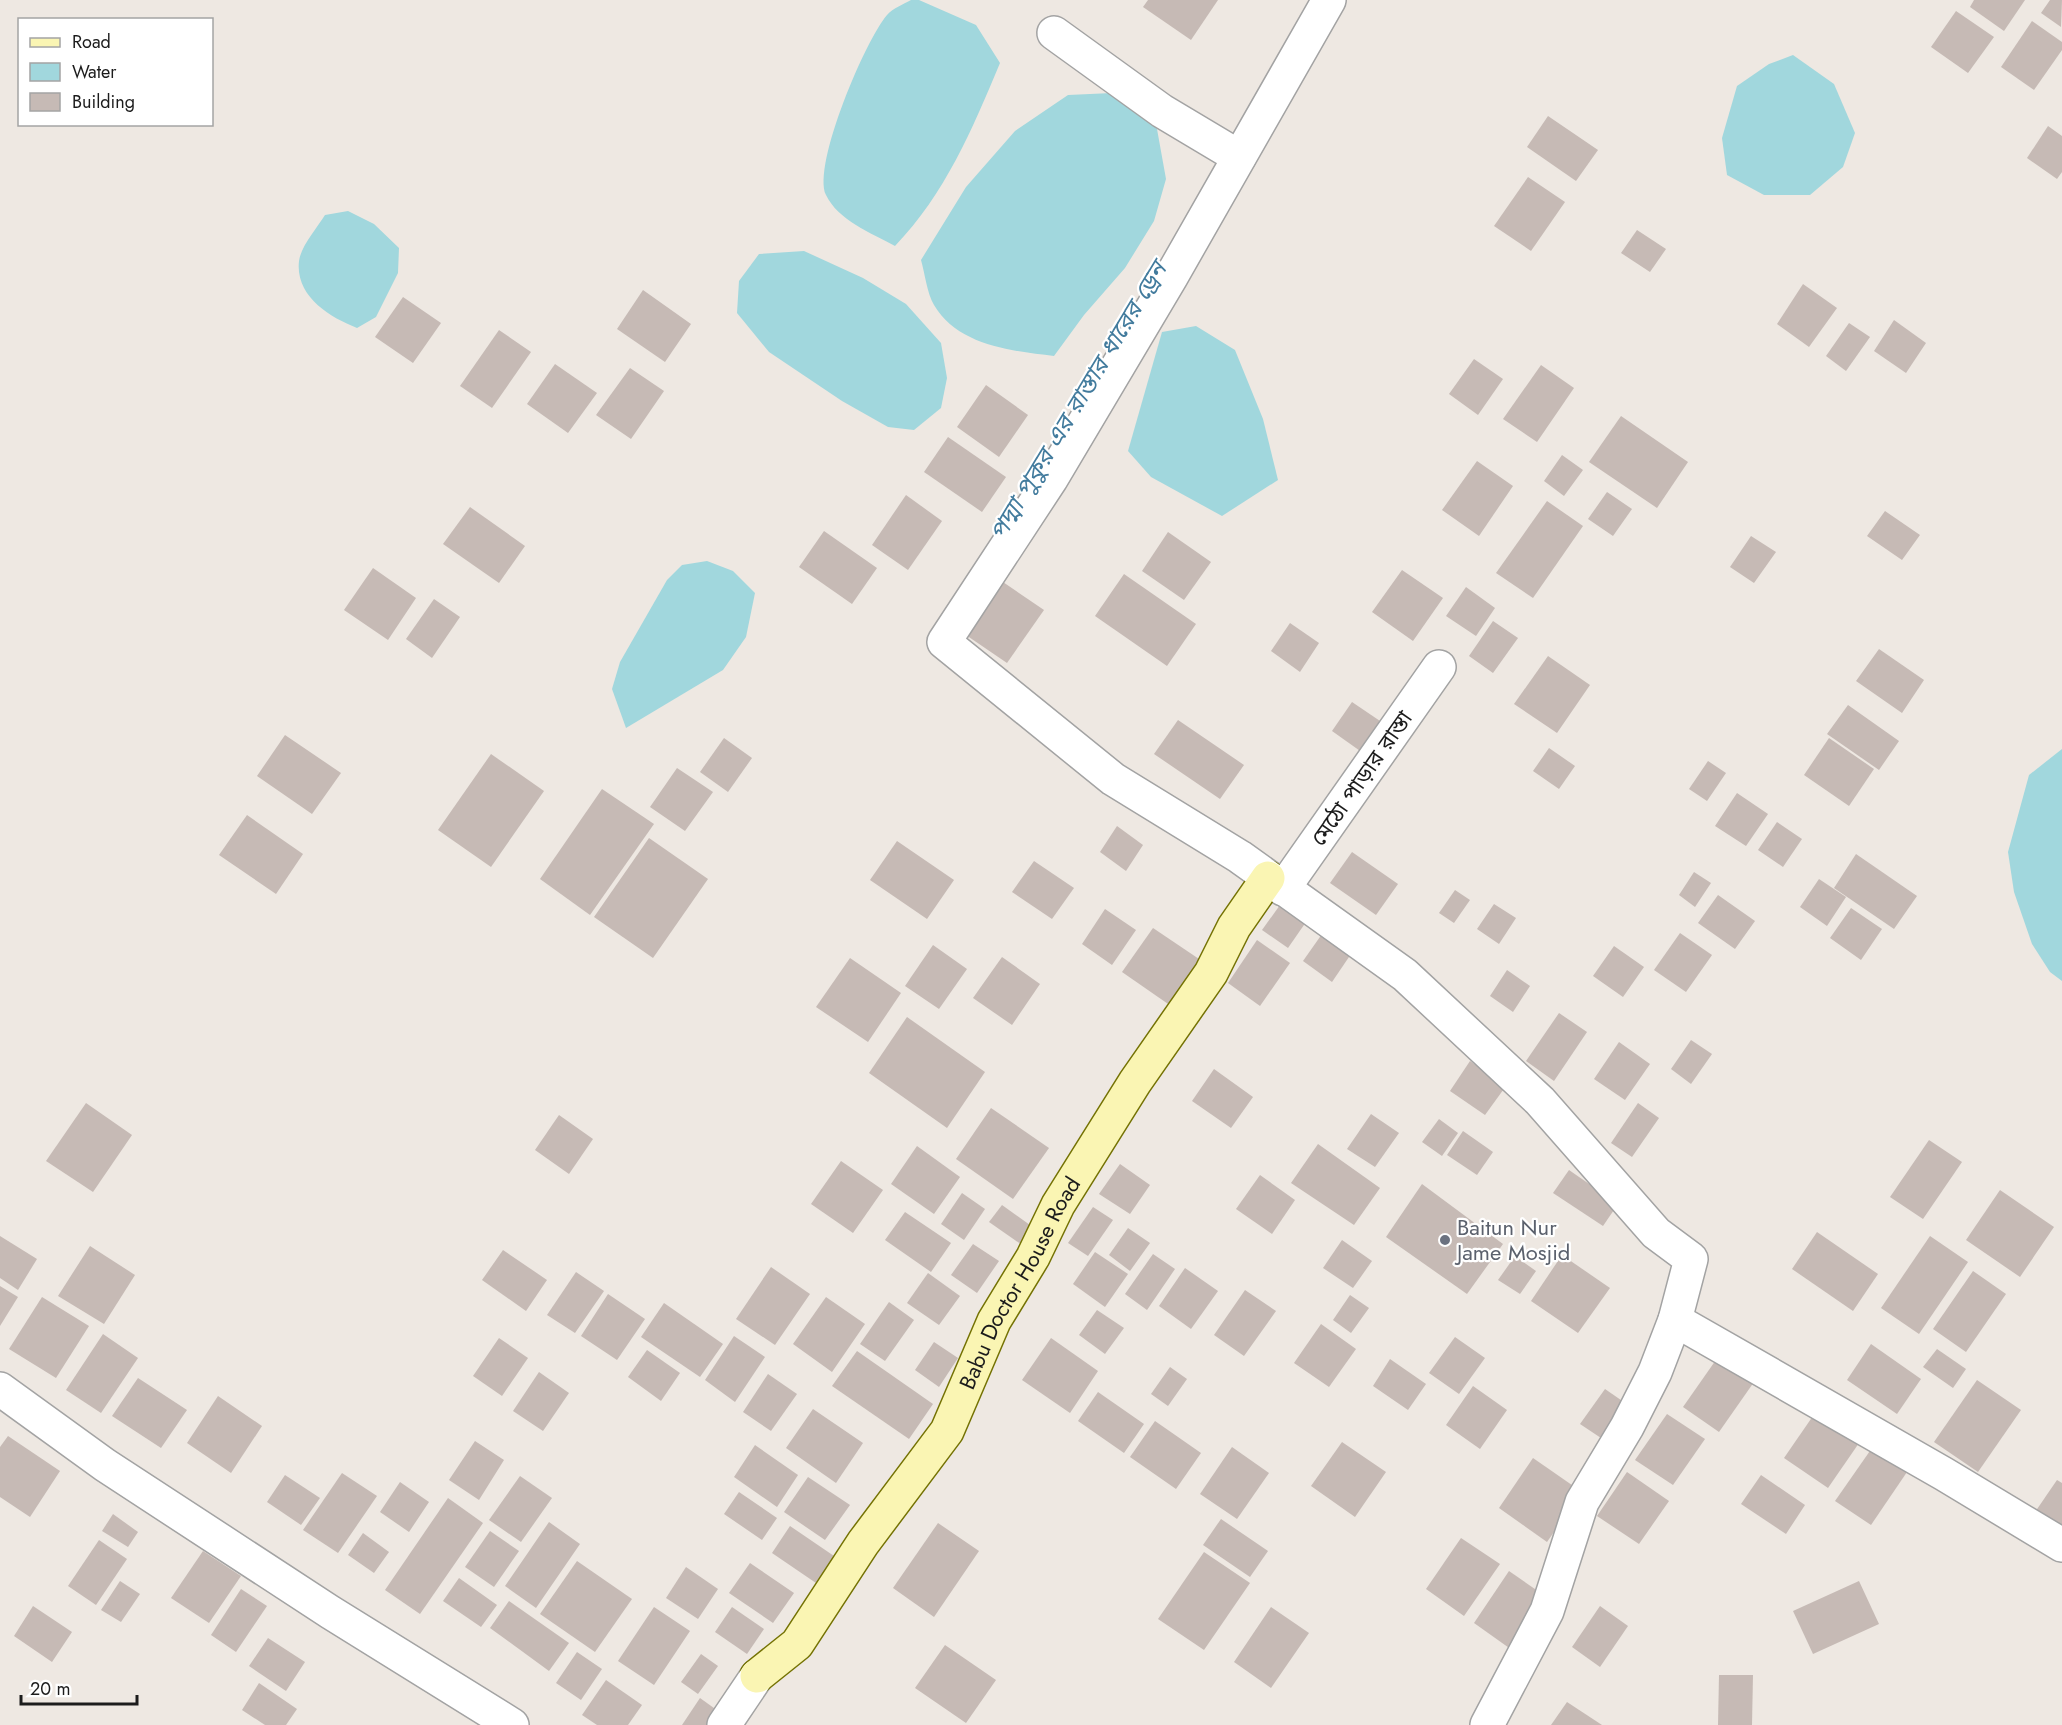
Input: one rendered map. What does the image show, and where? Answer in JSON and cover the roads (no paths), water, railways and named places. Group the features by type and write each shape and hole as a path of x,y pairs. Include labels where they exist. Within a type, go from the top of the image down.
{"main road":[{"name":"Babu Doctor House Road","path":"757,1676 797,1644 863,1543 947,1431 994,1321 1033,1257 1058,1204 1135,1083 1211,973 1234,927 1276,883"}],"street":[{"path":"1329,0 1051,480 944,642 1113,779 1240,857 1405,975 1540,1101 1656,1233 1691,1259 1675,1320 1655,1372 1627,1427 1582,1502 1547,1611 1487,1725"},
{"path":"1054,33 1162,111 1239,158"},
{"name":"মেঠো পাড়ার রাস্তা","path":"1276,883 1439,667"},
{"path":"1675,1320 1944,1474 2062,1545"},
{"path":"0,1389 105,1466 330,1612 512,1725"},
{"path":"724,1725 757,1676"}],"water":[{"path":"911,0 919,0 976,25 1000,63 968,137 943,183 913,226 895,246 856,225 838,212 826,195 824,180 827,158 843,103 867,49 887,15"},
{"path":"1793,55 1834,84 1855,133 1843,167 1810,195 1764,195 1727,175 1722,138 1737,86 1769,64"},
{"path":"1112,93 1139,111 1157,129 1166,179 1154,221 1125,268 1084,315 1054,356 1021,352 988,344 957,330 944,319 934,305 921,260 966,187 1015,131 1068,95"},
{"path":"348,211 374,224 399,248 398,273 376,317 357,328 336,318 316,304 302,285 299,273 300,255 325,215"},
{"path":"804,251 863,278 906,304 941,343 947,378 941,408 914,430 888,427 842,401 769,352 737,313 739,281 759,254"},
{"path":"1196,326 1235,350 1263,419 1278,480 1222,516 1151,477 1128,451 1162,332"},
{"path":"707,561 733,571 755,593 746,637 723,670 626,728 612,689 620,662 667,580 682,565"},
{"path":"2062,749 2062,981 2050,972 2032,944 2014,892 2008,852 2029,775"}],"place":[{"name":"Baitun Nur Jame Mosjid","path":"1445,1240"}],"water label":[{"name":"পদ্মা পুকুর এর রাস্তার ধারের ড্রেন","path":"1078,401"}]}
